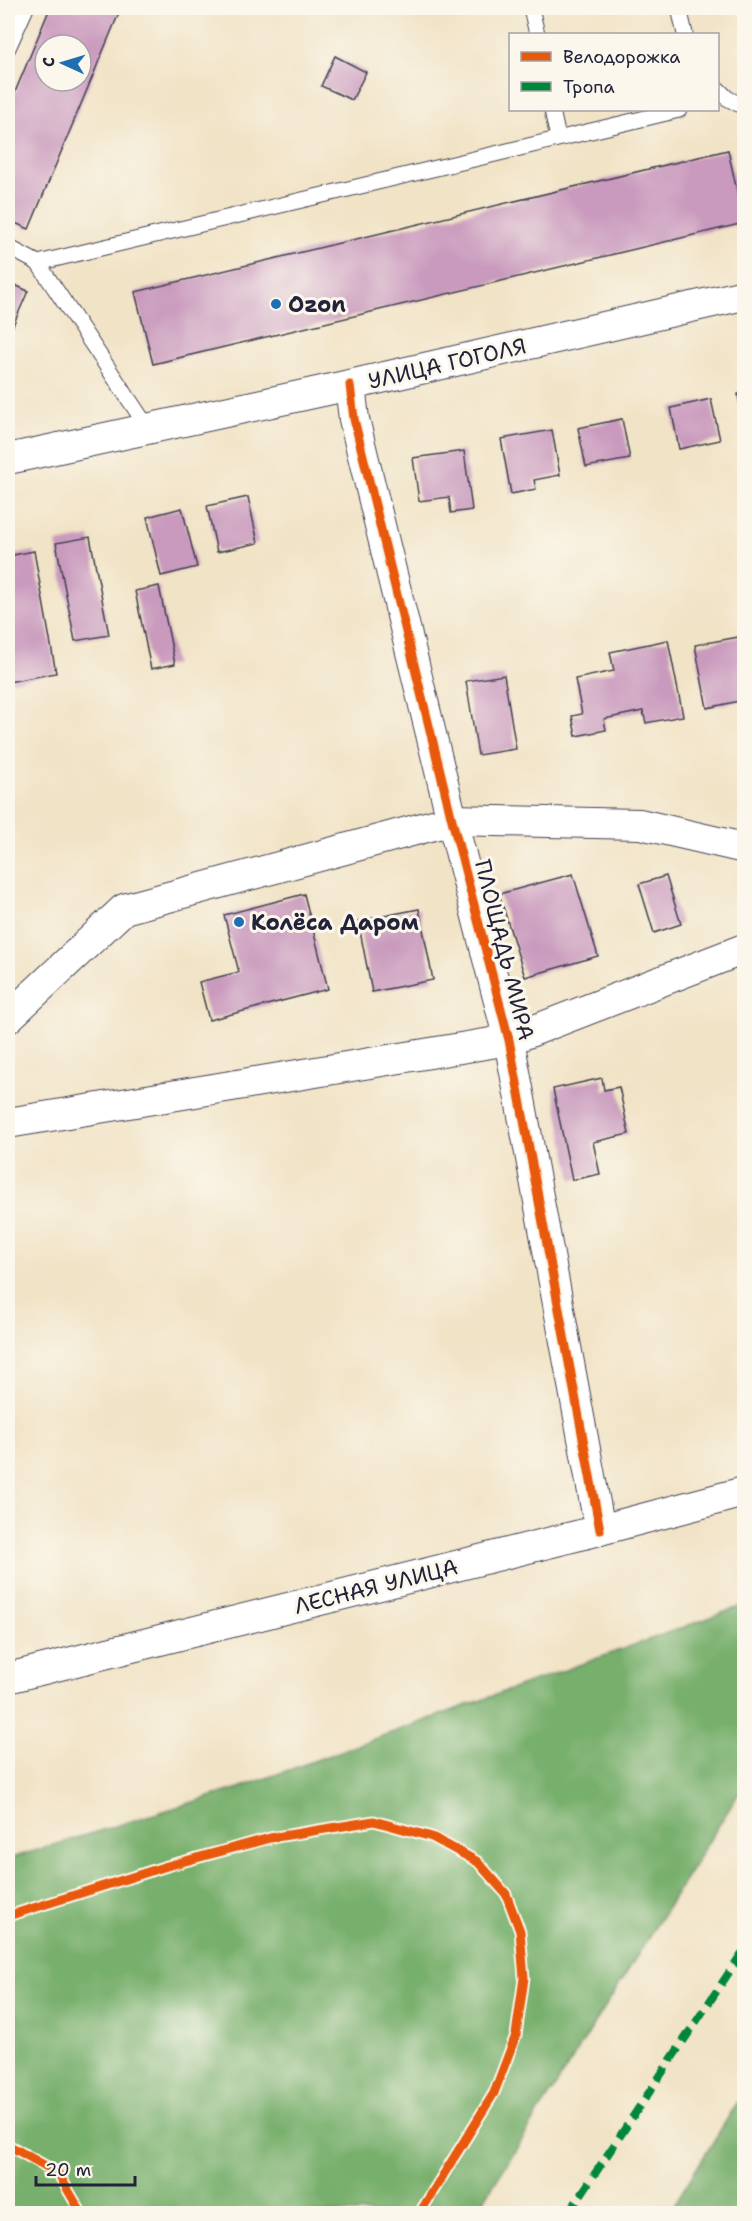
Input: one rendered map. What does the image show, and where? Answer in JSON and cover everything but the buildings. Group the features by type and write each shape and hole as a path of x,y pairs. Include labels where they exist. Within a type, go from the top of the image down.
{"street":[{"name":"УЛИЦА ГОГОЛЯ","path":"8,459 350,385 744,295"},
{"name":"ПЛОЩАДЬ МИРА","path":"350,385 354,419 452,820 509,1040 600,1530"},
{"path":"8,1018 124,909 452,820 640,824 744,848"},
{"name":"ПЛОЩАДЬ МИРА","path":"8,1123 509,1040 744,949"},
{"name":"ЛЕСНАЯ УЛИЦА","path":"10,1672 600,1530 744,1492"}],"lane":[{"path":"8,48 26,8"},
{"path":"531,8 537,33"},
{"path":"679,8 685,33"},
{"path":"721,96 744,94"},
{"path":"721,96 744,108"},
{"path":"552,111 558,138"},
{"path":"38,263 676,111"},
{"path":"8,247 38,263 148,428"}],"green space":[{"path":"744,1605 744,1785 476,2213 8,2213 8,1859 239,1788"},
{"path":"744,2092 744,2213 669,2213"}],"marked path":[{"path":"568,2214 744,1950"}],"cycle path":[{"path":"350,385 354,419 452,820 509,1040 600,1530"},
{"path":"8,1916 167,1866 270,1838 374,1821 432,1837 478,1862 506,1894 520,1931 524,1978 516,2035 494,2093 419,2214"},
{"path":"8,2145 58,2173 82,2214"}],"place":[{"name":"Ozon","path":"276,304"},
{"name":"Колёса Даром","path":"239,922"}]}
